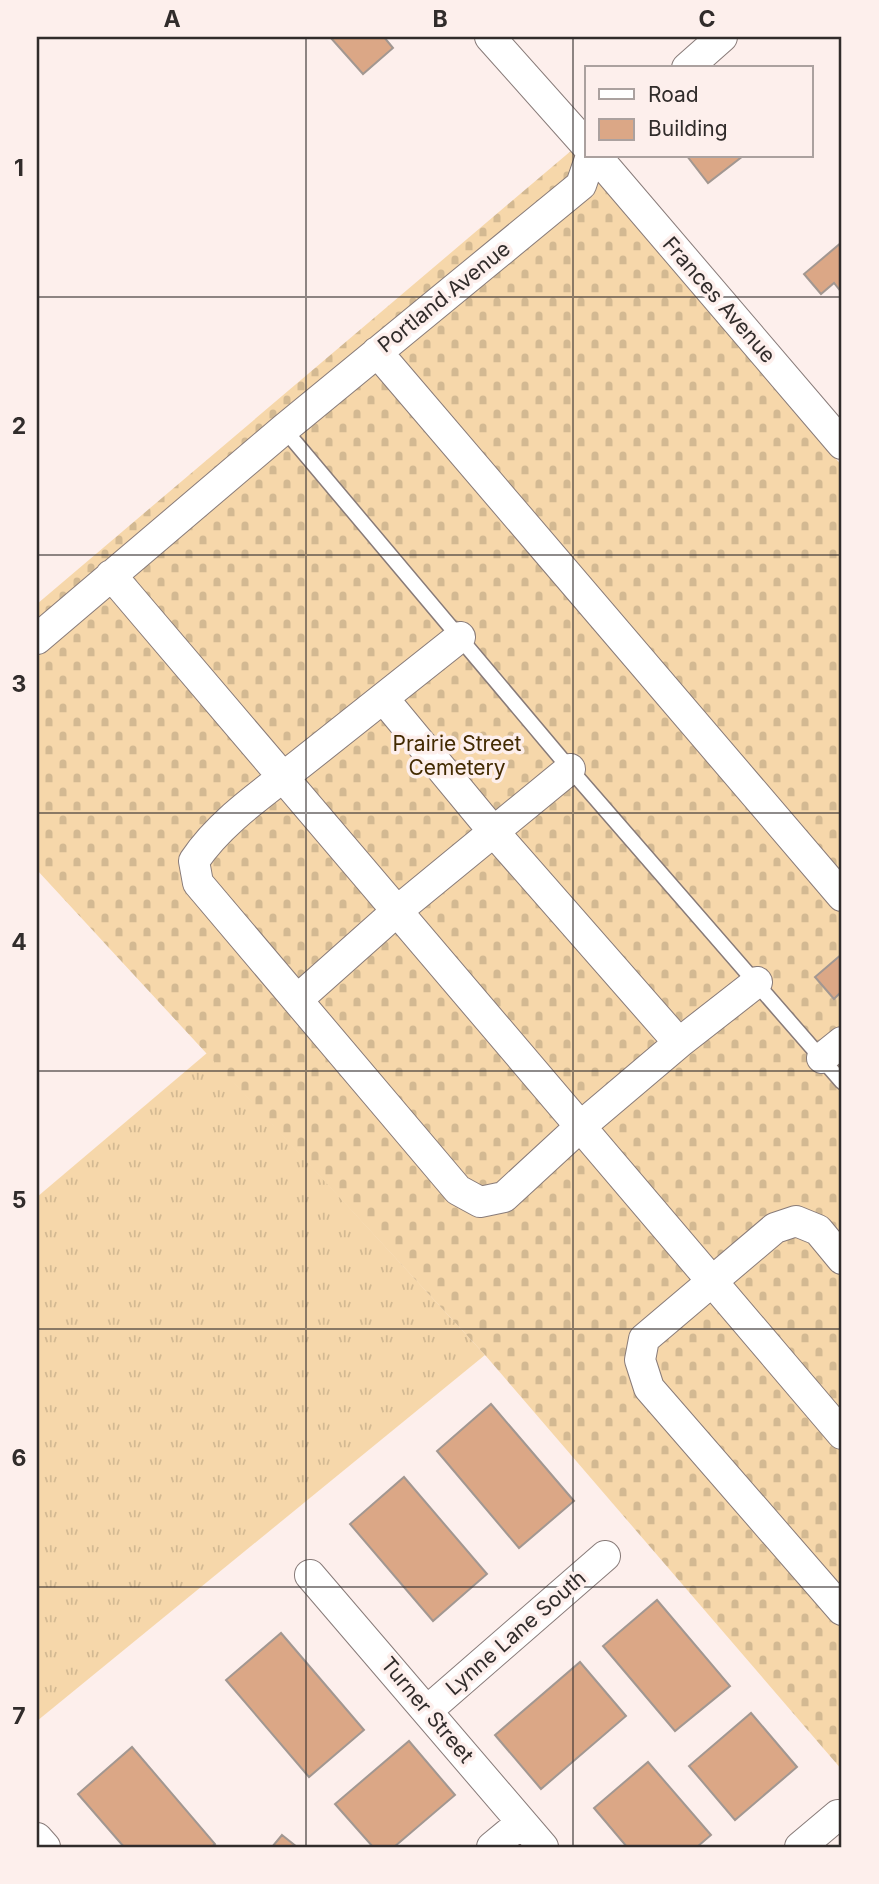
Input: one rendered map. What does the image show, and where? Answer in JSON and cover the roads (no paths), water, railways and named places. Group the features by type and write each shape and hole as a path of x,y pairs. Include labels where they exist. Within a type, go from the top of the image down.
{"street":[{"path":"490,37 585,144"},
{"path":"689,66 722,37"},
{"name":"Portland Avenue","path":"37,639 284,429 580,185 593,158"},
{"name":"Frances Avenue","path":"596,158 842,444"},
{"path":"377,352 842,896"},
{"path":"111,575 842,1434"},
{"path":"460,637 208,840 194,861 198,883 458,1190 480,1202 504,1197 580,1126 757,982"},
{"path":"383,698 493,831 679,1043"},
{"path":"297,1000 397,911 570,769"},
{"path":"839,1598 649,1388 640,1360 644,1339 775,1228 796,1221 818,1230 842,1259"},
{"name":"Lynne Lane South","path":"428,1710 605,1556"},
{"name":"Turner Street","path":"310,1574 543,1847"},
{"path":"800,1847 838,1815"},
{"path":"492,1847 521,1823"},
{"path":"37,1838 45,1847"}],"lane":[{"path":"284,429 570,769 757,982 832,1050 842,1082"}],"park label":[{"name":"Prairie Street Cemetery","path":"457,756"}]}
